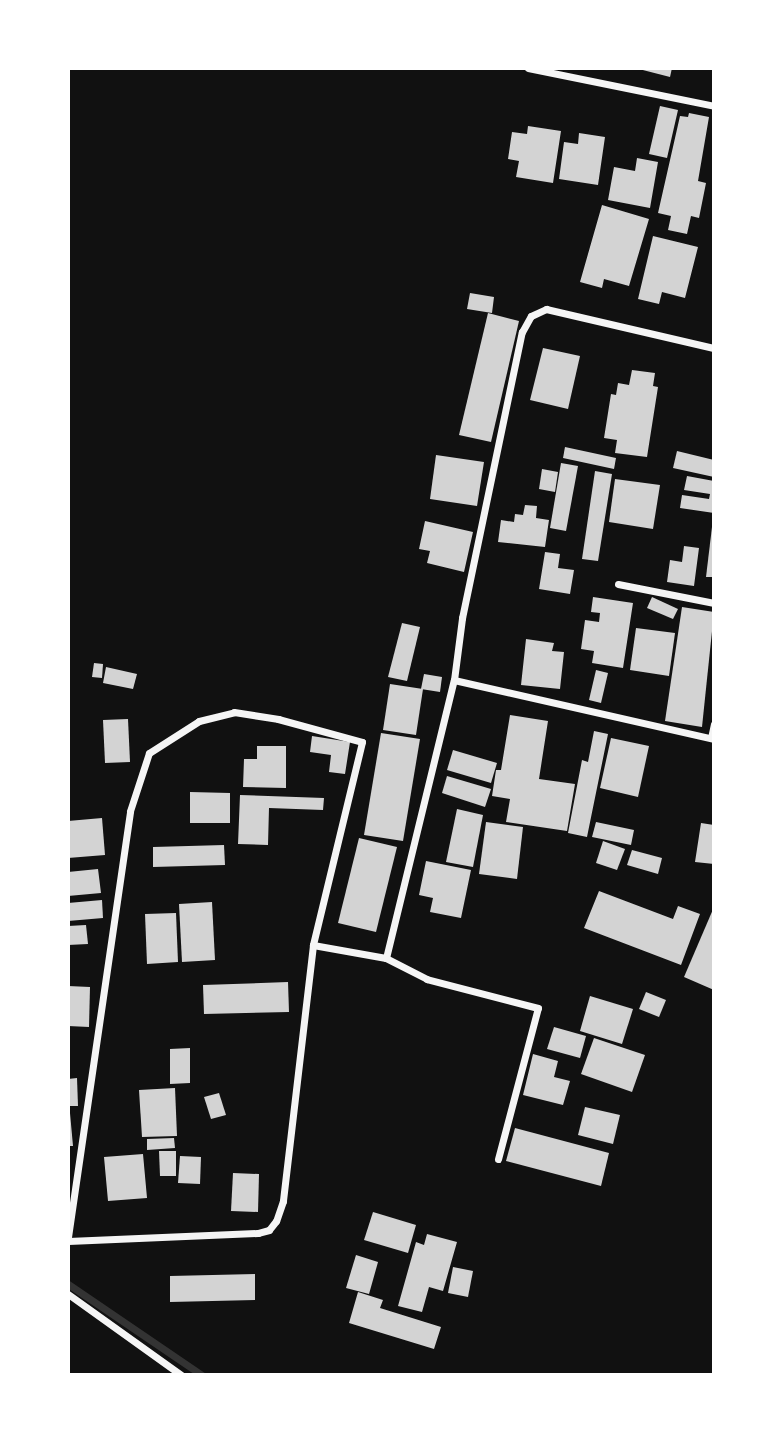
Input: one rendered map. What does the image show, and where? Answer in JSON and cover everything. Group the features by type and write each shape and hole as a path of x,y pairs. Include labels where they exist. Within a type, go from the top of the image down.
{"street":[{"path":"528,68 714,107"},
{"path":"386,958 454,680 462,618 519,346 531,316 546,309 714,348"},
{"path":"618,584 714,603"},
{"path":"454,680 712,739 714,724"},
{"path":"234,712 278,719 362,742 313,945 283,1201 269,1230 68,1239 130,811 149,752 199,721 234,712"},
{"path":"313,945 386,958 427,979 537,1008 498,1159"},
{"path":"68,1294 181,1375"}],"building":[{"path":"635,68 672,68 670,77"},
{"path":"660,106 678,110 667,158 649,154"},
{"path":"689,113 709,117 698,181 706,183 699,218 691,216 687,234 668,230 671,216 658,213 680,116 688,117"},
{"path":"528,126 561,131 553,183 516,177 519,161 508,159 512,132 527,134"},
{"path":"579,133 605,137 598,185 559,179 564,142 578,144"},
{"path":"637,158 658,162 650,208 608,200 614,167 635,171"},
{"path":"602,205 649,219 629,286 604,279 602,288 580,282"},
{"path":"653,236 698,247 685,298 662,292 659,304 638,299"},
{"path":"470,293 494,297 492,313 467,309"},
{"path":"488,313 519,321 491,442 459,435"},
{"path":"543,348 580,356 568,409 530,400"},
{"path":"632,370 655,373 653,386 658,387 647,457 615,453 617,440 604,438 611,394 616,395 618,383 629,385"},
{"path":"565,447 616,458 614,469 563,458"},
{"path":"677,451 714,460 714,477 673,468"},
{"path":"436,455 484,462 477,506 430,499"},
{"path":"561,463 578,466 566,531 550,528"},
{"path":"542,469 558,472 555,492 539,489"},
{"path":"595,471 612,474 598,561 582,559"},
{"path":"687,476 714,481 714,513 680,508 682,495 709,499 710,494 684,490"},
{"path":"615,479 660,485 653,529 609,522"},
{"path":"525,505 537,506 536,518 549,520 545,547 498,542 501,520 514,522 515,514 523,515"},
{"path":"425,521 473,532 464,572 427,563 430,551 419,549"},
{"path":"712,527 714,577 706,577"},
{"path":"684,546 699,548 694,586 667,582 670,560 682,562"},
{"path":"545,552 560,554 558,568 574,570 570,594 539,589"},
{"path":"593,597 633,603 623,668 592,663 594,651 581,649 585,620 599,622 600,613 591,612"},
{"path":"652,597 678,609 673,619 647,608"},
{"path":"682,607 714,612 702,727 665,721"},
{"path":"402,623 420,627 407,681 388,677"},
{"path":"636,628 675,633 669,676 630,670"},
{"path":"526,639 554,643 552,651 564,652 560,689 521,685"},
{"path":"94,663 103,664 102,678 92,677"},
{"path":"106,667 137,674 133,689 103,683"},
{"path":"596,670 608,673 601,703 589,700"},
{"path":"424,674 442,677 440,692 421,689"},
{"path":"390,684 423,689 416,735 383,730"},
{"path":"510,715 548,721 539,779 575,784 567,831 506,822 510,799 492,796 496,770 501,770"},
{"path":"128,719 130,762 105,763 103,720"},
{"path":"594,731 608,734 587,837 568,833 582,760 588,762"},
{"path":"381,733 420,739 403,841 364,835"},
{"path":"312,736 350,742 345,774 329,772 331,755 310,752"},
{"path":"611,738 649,746 638,797 600,788"},
{"path":"257,746 286,746 286,788 243,787 244,759 257,759"},
{"path":"453,750 497,763 491,783 447,770"},
{"path":"447,776 491,789 485,807 442,793"},
{"path":"190,792 230,793 230,823 190,823"},
{"path":"240,795 324,798 323,810 269,808 268,845 238,844"},
{"path":"457,809 483,815 473,867 446,862"},
{"path":"102,818 105,855 68,858 68,821"},
{"path":"486,822 523,827 517,879 479,874"},
{"path":"596,822 634,830 631,845 592,837"},
{"path":"701,823 714,825 714,864 695,862"},
{"path":"359,838 397,847 376,932 338,923"},
{"path":"603,841 625,849 617,870 596,863"},
{"path":"224,845 225,865 153,867 153,847"},
{"path":"632,850 662,858 658,874 627,865"},
{"path":"426,861 471,870 461,918 430,912 433,898 419,895"},
{"path":"98,869 101,893 68,896 68,872"},
{"path":"599,891 673,919 678,906 700,914 681,965 584,928"},
{"path":"102,900 103,918 68,921 68,903"},
{"path":"212,902 215,960 182,962 179,904"},
{"path":"714,907 714,990 684,977"},
{"path":"176,913 178,962 147,964 145,914"},
{"path":"86,925 88,944 68,945 68,926"},
{"path":"288,982 289,1012 204,1014 203,985"},
{"path":"68,986 90,987 89,1027 68,1026"},
{"path":"646,992 666,1000 659,1017 639,1009"},
{"path":"590,996 633,1009 622,1044 580,1031"},
{"path":"554,1027 586,1036 580,1058 547,1049"},
{"path":"594,1038 645,1055 632,1092 581,1074"},
{"path":"190,1048 190,1083 170,1084 170,1049"},
{"path":"533,1054 558,1061 554,1077 570,1081 563,1105 523,1095"},
{"path":"77,1078 78,1106 68,1106 68,1079"},
{"path":"175,1088 177,1136 142,1137 139,1090"},
{"path":"219,1093 226,1115 211,1119 204,1097"},
{"path":"585,1107 620,1115 613,1144 578,1135"},
{"path":"70,1113 73,1146 68,1146"},
{"path":"515,1128 609,1153 601,1186 506,1161"},
{"path":"174,1138 175,1148 147,1150 147,1139"},
{"path":"159,1151 176,1151 176,1176 160,1176"},
{"path":"143,1154 147,1198 108,1201 104,1157"},
{"path":"180,1156 201,1157 200,1184 178,1183"},
{"path":"233,1173 259,1174 258,1212 231,1211"},
{"path":"373,1212 416,1225 408,1253 364,1240"},
{"path":"427,1234 457,1242 443,1291 429,1287 422,1312 398,1306 416,1242 424,1245"},
{"path":"356,1255 378,1262 369,1294 346,1288"},
{"path":"453,1267 473,1271 468,1297 448,1293"},
{"path":"255,1274 255,1300 170,1302 170,1276"},
{"path":"358,1292 383,1300 380,1308 441,1327 434,1349 349,1323"}],"waterway":[{"path":"68,1284 202,1375"}]}
